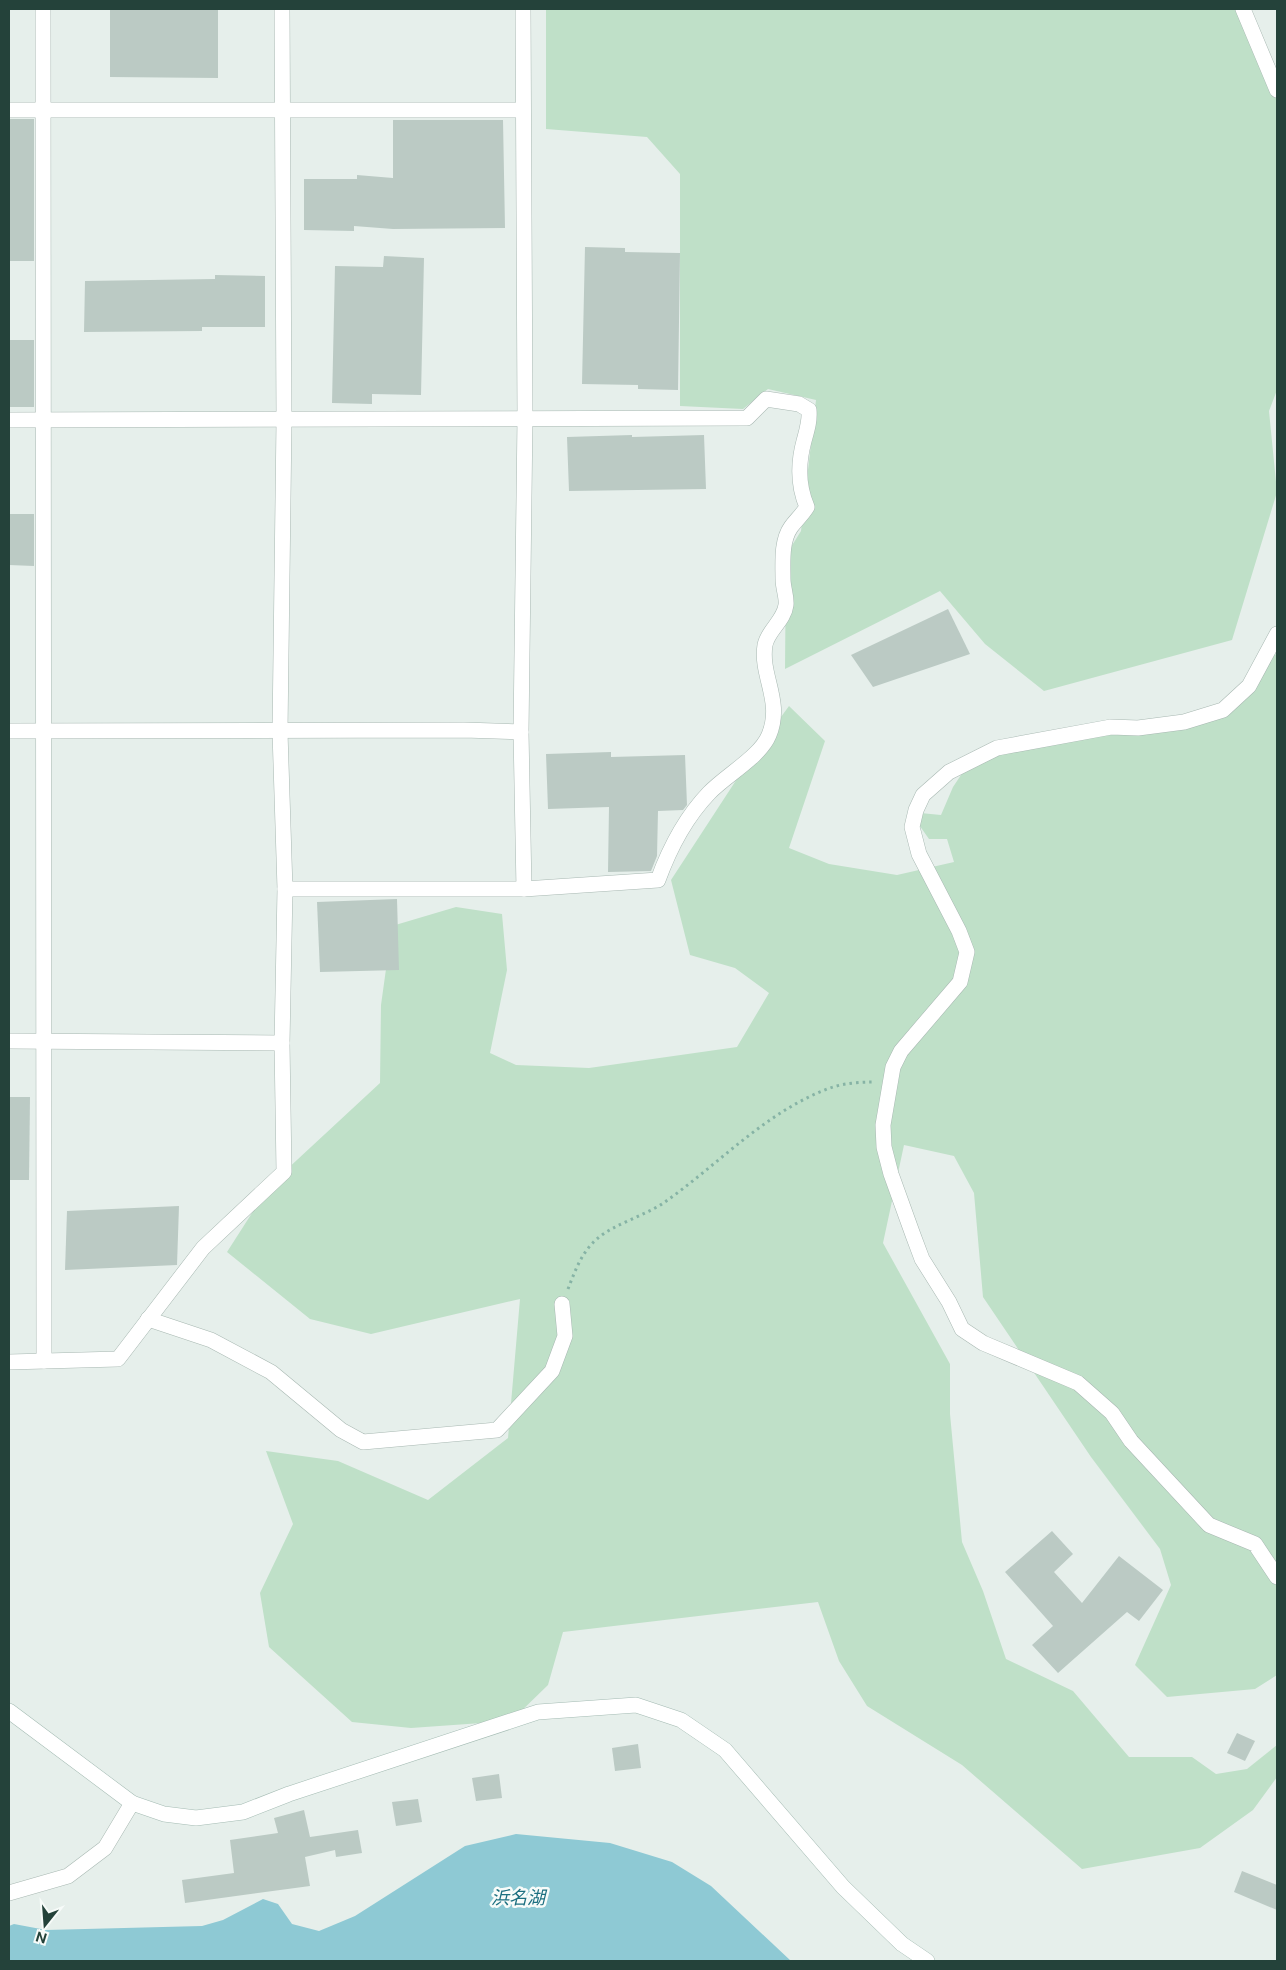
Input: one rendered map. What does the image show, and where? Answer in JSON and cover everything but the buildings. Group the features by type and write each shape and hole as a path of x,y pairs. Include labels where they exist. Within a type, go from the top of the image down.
{"street":[{"path":"43,9 44,1361"},
{"path":"9,1362 118,1359 203,1248 284,1172 282,1043 285,889 280,732 284,421 282,9"},
{"path":"523,9 525,418 520,732 524,889"},
{"path":"1243,9 1277,90"},
{"path":"9,110 522,110"},
{"path":"9,420 284,421 747,418 766,399 799,404 809,410 810,420 803,444 800,480 800,490 807,507 790,528 784,545 783,582 786,605 783,616 773,628 765,645 768,677 774,706 774,721 768,737 758,750 708,794 681,827 668,851 658,880 524,889 285,889"},
{"path":"1277,634 1249,686 1223,710 1184,722 1138,728 1110,726 998,748 955,768 923,795 916,810 912,827 918,854 959,931 967,952 960,982 901,1052 893,1067 883,1126 884,1147 891,1174 922,1259 949,1302 962,1329 983,1343 1078,1383 1112,1413 1131,1441 1208,1525 1255,1544 1277,1577"},
{"path":"9,731 280,732 464,730 520,732"},
{"path":"9,1041 282,1043"},
{"path":"148,1319 210,1340 270,1372 341,1430 363,1442 497,1430 552,1371 565,1336 562,1304"},
{"path":"9,1711 132,1803 164,1814 196,1818 243,1812 289,1794 538,1712 636,1705 681,1720 725,1750 843,1887 902,1944 927,1961"},
{"path":"9,1893 68,1876 105,1848 132,1803"}],"path":[{"path":"562,1304 578,1262 599,1237 656,1208 787,1109 831,1087 890,1081"}],"green space":[{"path":"546,9 1238,9 1277,90 1277,390 1269,411 1277,492 1232,640 1044,691 985,644 940,591 785,669 786,555 801,531 816,400 768,389 743,409 680,406 680,174 647,137 546,129"},
{"path":"1277,654 1277,1675 1255,1689 1167,1697 1135,1665 1171,1585 1160,1549 1091,1457 983,1297 974,1193 954,1156 904,1145 883,1243 950,1364 950,1414 962,1542 983,1591 1006,1659 1073,1691 1129,1757 1192,1757 1216,1774 1247,1769 1277,1745 1277,1777 1253,1810 1200,1848 1082,1869 962,1765 867,1706 839,1661 818,1602 563,1632 548,1685 511,1721 411,1728 352,1722 269,1647 260,1593 293,1524 266,1451 338,1461 428,1500 508,1438 520,1299 371,1334 310,1319 227,1252 270,1185 380,1083 381,1005 392,926 456,907 502,914 507,970 490,1053 516,1065 589,1068 737,1047 769,993 735,968 690,955 671,880 748,762 789,706 825,741 789,848 829,864 897,875 954,862 947,839 929,839 910,812 941,815 953,787 967,766 1012,750 1056,740 1214,720 1265,657"}],"water":[{"name":"浜名湖","path":"516,1834 610,1843 672,1862 711,1886 791,1961 9,1961 9,1926 14,1924 46,1930 202,1926 223,1920 263,1899 278,1904 292,1924 319,1931 355,1916 465,1846"}]}
